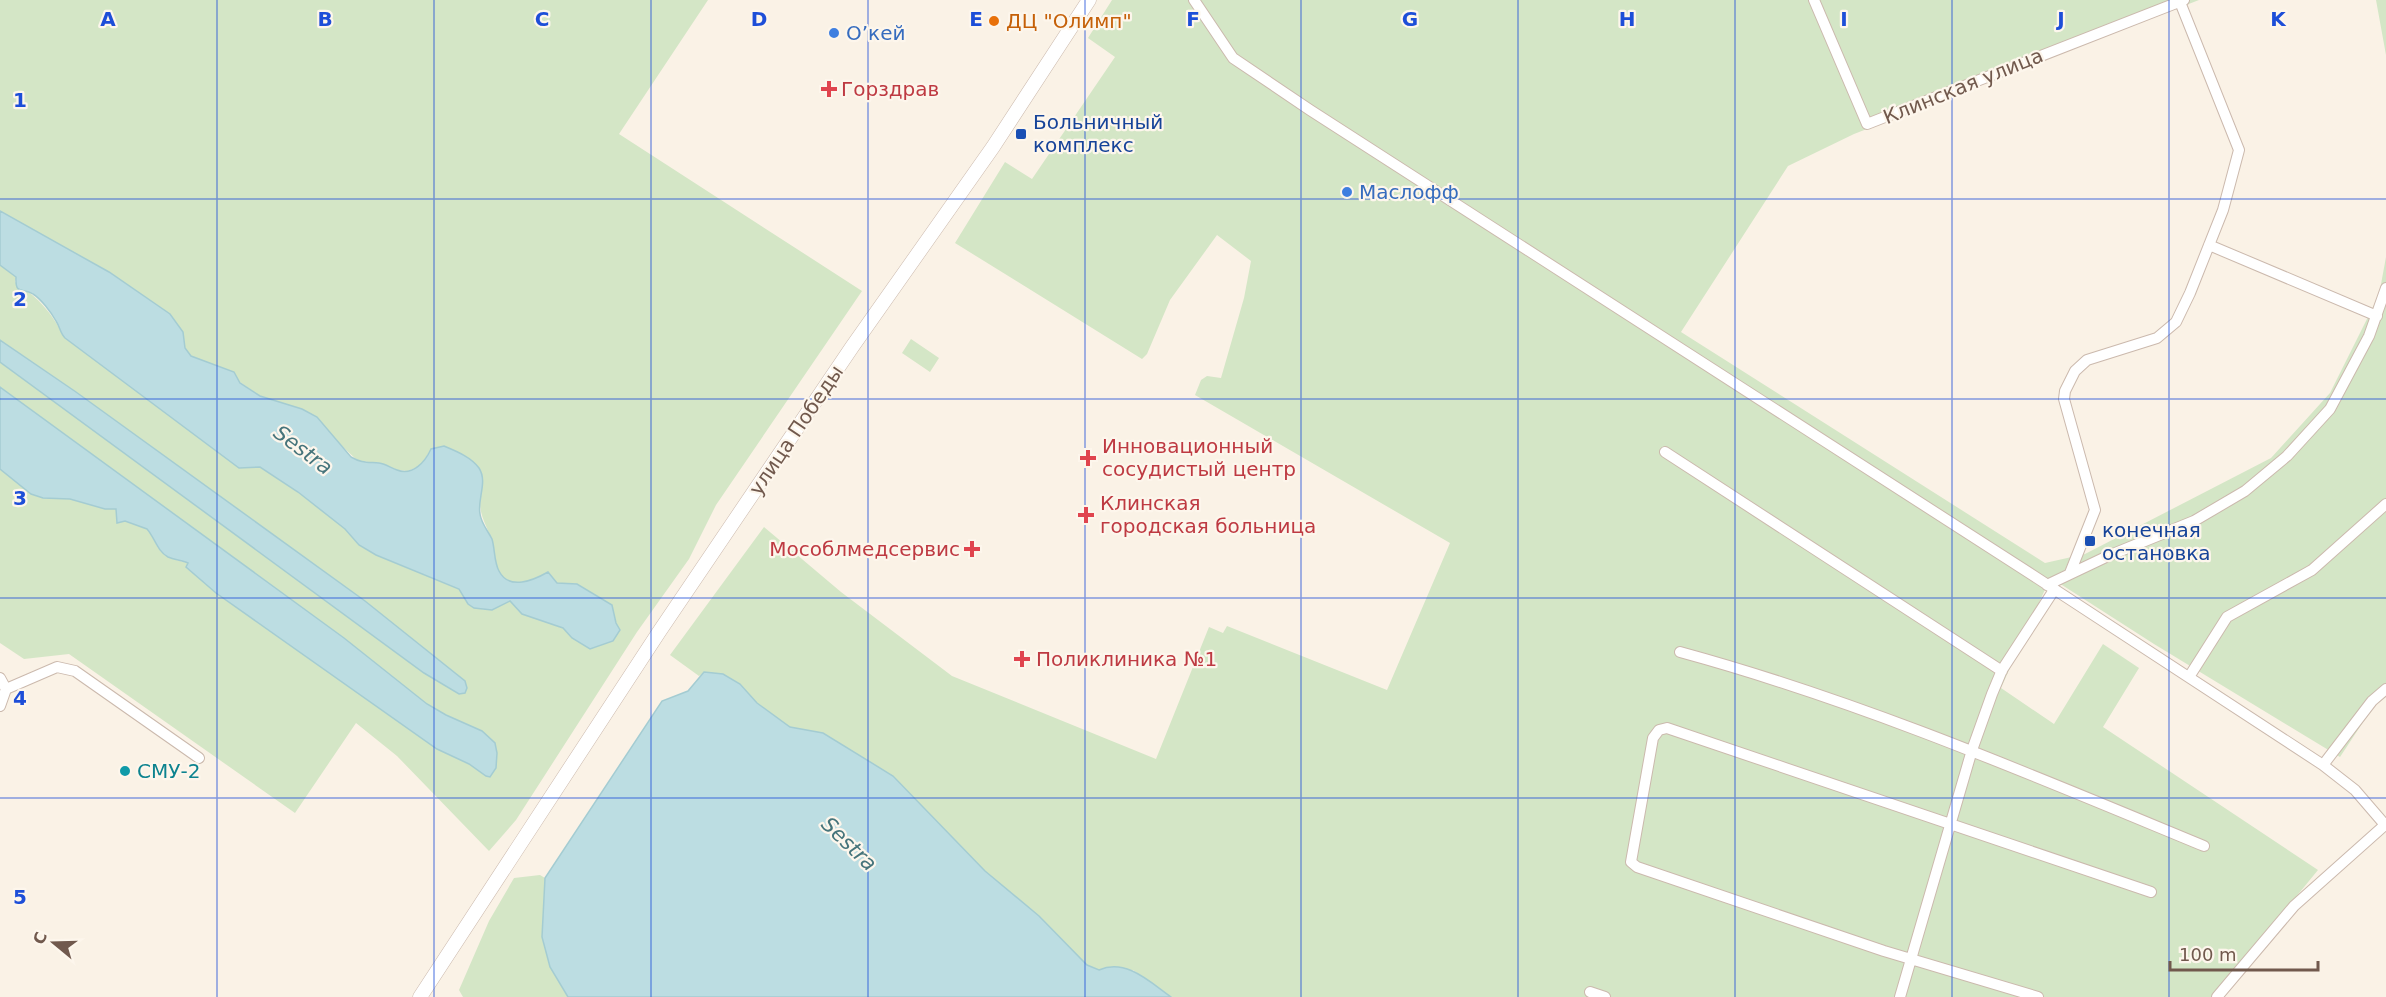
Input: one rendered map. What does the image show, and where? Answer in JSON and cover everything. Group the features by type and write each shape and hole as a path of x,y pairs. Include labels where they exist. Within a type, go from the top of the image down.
{"street":[{"name":"улица Победы","path":"420,997 797,428 987,156 1089,0"},
{"path":"1194,0 1233,58 2189,677 2323,765 2355,790 2385,825 2294,906 2217,997"},
{"name":"Клинская улица","path":"1814,0 1867,124 2182,1"},
{"path":"2070,573 2095,510 2064,399 2065,391 2074,371 2087,360 2157,338 2176,322 2223,210 2239,150 2182,1"},
{"path":"2209,245 2377,316"},
{"path":"1900,997 1972,750 2002,671 2050,587 2070,573 2194,521 2245,491 2278,463 2330,409 2369,336 2386,288"},
{"path":"1665,452 2002,671"},
{"path":"2189,677 2227,617 2312,570 2386,504"},
{"path":"1680,652 1740,668 1809,691 1972,750 2204,846"},
{"path":"0,705 6,689 57,667 75,671 199,758"},
{"path":"0,678 6,689"},
{"path":"2323,765 2372,701 2386,689"},
{"path":"2038,997 1912,960 1637,867 1631,862 1653,738 1659,730 1667,728 2151,892"},
{"path":"1590,992 1605,997"}],"green space":[{"path":"0,0 708,0 619,134 862,291 716,505 689,559 637,632 516,820 489,851 397,756 356,723 295,813 69,654 24,659 0,643 0,469 31,494 43,498 70,499 105,509 116,509 118,523 125,521 148,529 158,548 176,560 188,563 187,568 216,593 437,749 484,774 469,725 427,704 344,638 0,387 0,362 424,673 459,694 464,681 365,601 76,392 0,340 0,265 16,277 15,282 44,307 65,338 239,468 260,467 298,492 345,529 359,545 376,555 459,589 471,606 488,609 510,601 522,612 565,629 594,648 605,642 613,641 616,623 612,605 577,584 557,583 548,572 521,582 508,581 502,577 497,567 480,502 431,449 421,465 408,471 397,470 381,463 358,461 302,409 260,396 240,382 233,372 191,356 170,314 109,272 0,211"},
{"path":"1112,0 2199,0 1854,134 1788,166 1681,332 2045,563 2085,554 2271,458 2330,393 2379,295 2386,257 2386,695 2375,704 2340,757 2062,585 2047,585 2001,688 2054,724 2103,644 2139,668 2103,727 2318,870 2214,997 1171,997 1133,970 1099,970 1087,965 1039,916 985,871 944,830 823,733 790,727 757,703 740,684 705,672 699,676 670,655 764,527 841,592 952,676 1156,759 1209,627 1223,633 1227,626 1387,690 1450,543 1195,395 1201,380 1207,376 1221,378 1244,298 1251,261 1217,235 1170,300 1147,354 1142,359 955,243 1005,162 1032,179 1115,57 1088,38"},
{"path":"2376,0 2386,0 2386,55"},
{"path":"911,339 939,358 930,372 902,353"},
{"path":"540,875 545,878 542,937 550,967 568,997 463,997 459,990 489,921 514,878"}],"water":[{"name":"Sestra","path":"0,211 109,272 170,314 183,332 185,348 191,356 234,372 240,383 260,396 302,409 317,417 351,457 403,471 418,467 431,449 444,446 468,458 482,473 479,508 483,524 492,539 496,564 503,577 509,581 522,582 548,572 557,583 577,584 612,605 620,630 613,641 590,649 572,638 563,628 522,614 510,601 492,610 474,608 468,604 459,589 376,555 359,545 345,529 298,492 260,467 239,468 65,338 54,317 42,302 33,294 18,289 16,277 0,265"},
{"path":"0,340 76,392 365,601 465,681 467,688 465,693 459,694 424,673 0,362"},
{"path":"0,387 344,638 427,704 482,731 495,743 497,753 496,768 490,777 437,749 216,593 186,567 188,563 164,554 147,529 125,521 117,523 116,509 105,509 70,499 43,498 31,494 0,469"},
{"name":"Sestra","path":"704,672 723,674 740,684 757,703 790,727 823,733 893,776 985,871 1039,916 1087,965 1099,970 1109,967 1128,969 1171,997 568,997 550,967 542,937 545,878 662,701 688,691"}],"place":[{"name":"ДЦ \"Олимп\"","path":"994,21"},
{"name":"О’кей","path":"834,33"},
{"name":"Горздрав","path":"829,89"},
{"name":"Больничный комплекс","path":"1021,134"},
{"name":"Маслофф","path":"1347,192"},
{"name":"Инновационный сосудистый центр","path":"1088,458"},
{"name":"Клинская городская больница","path":"1086,515"},
{"name":"конечная остановка","path":"2090,541"},
{"name":"Мособлмедсервис","path":"972,549"},
{"name":"Поликлиника №1","path":"1022,659"},
{"name":"СМУ-2","path":"125,771"}]}
